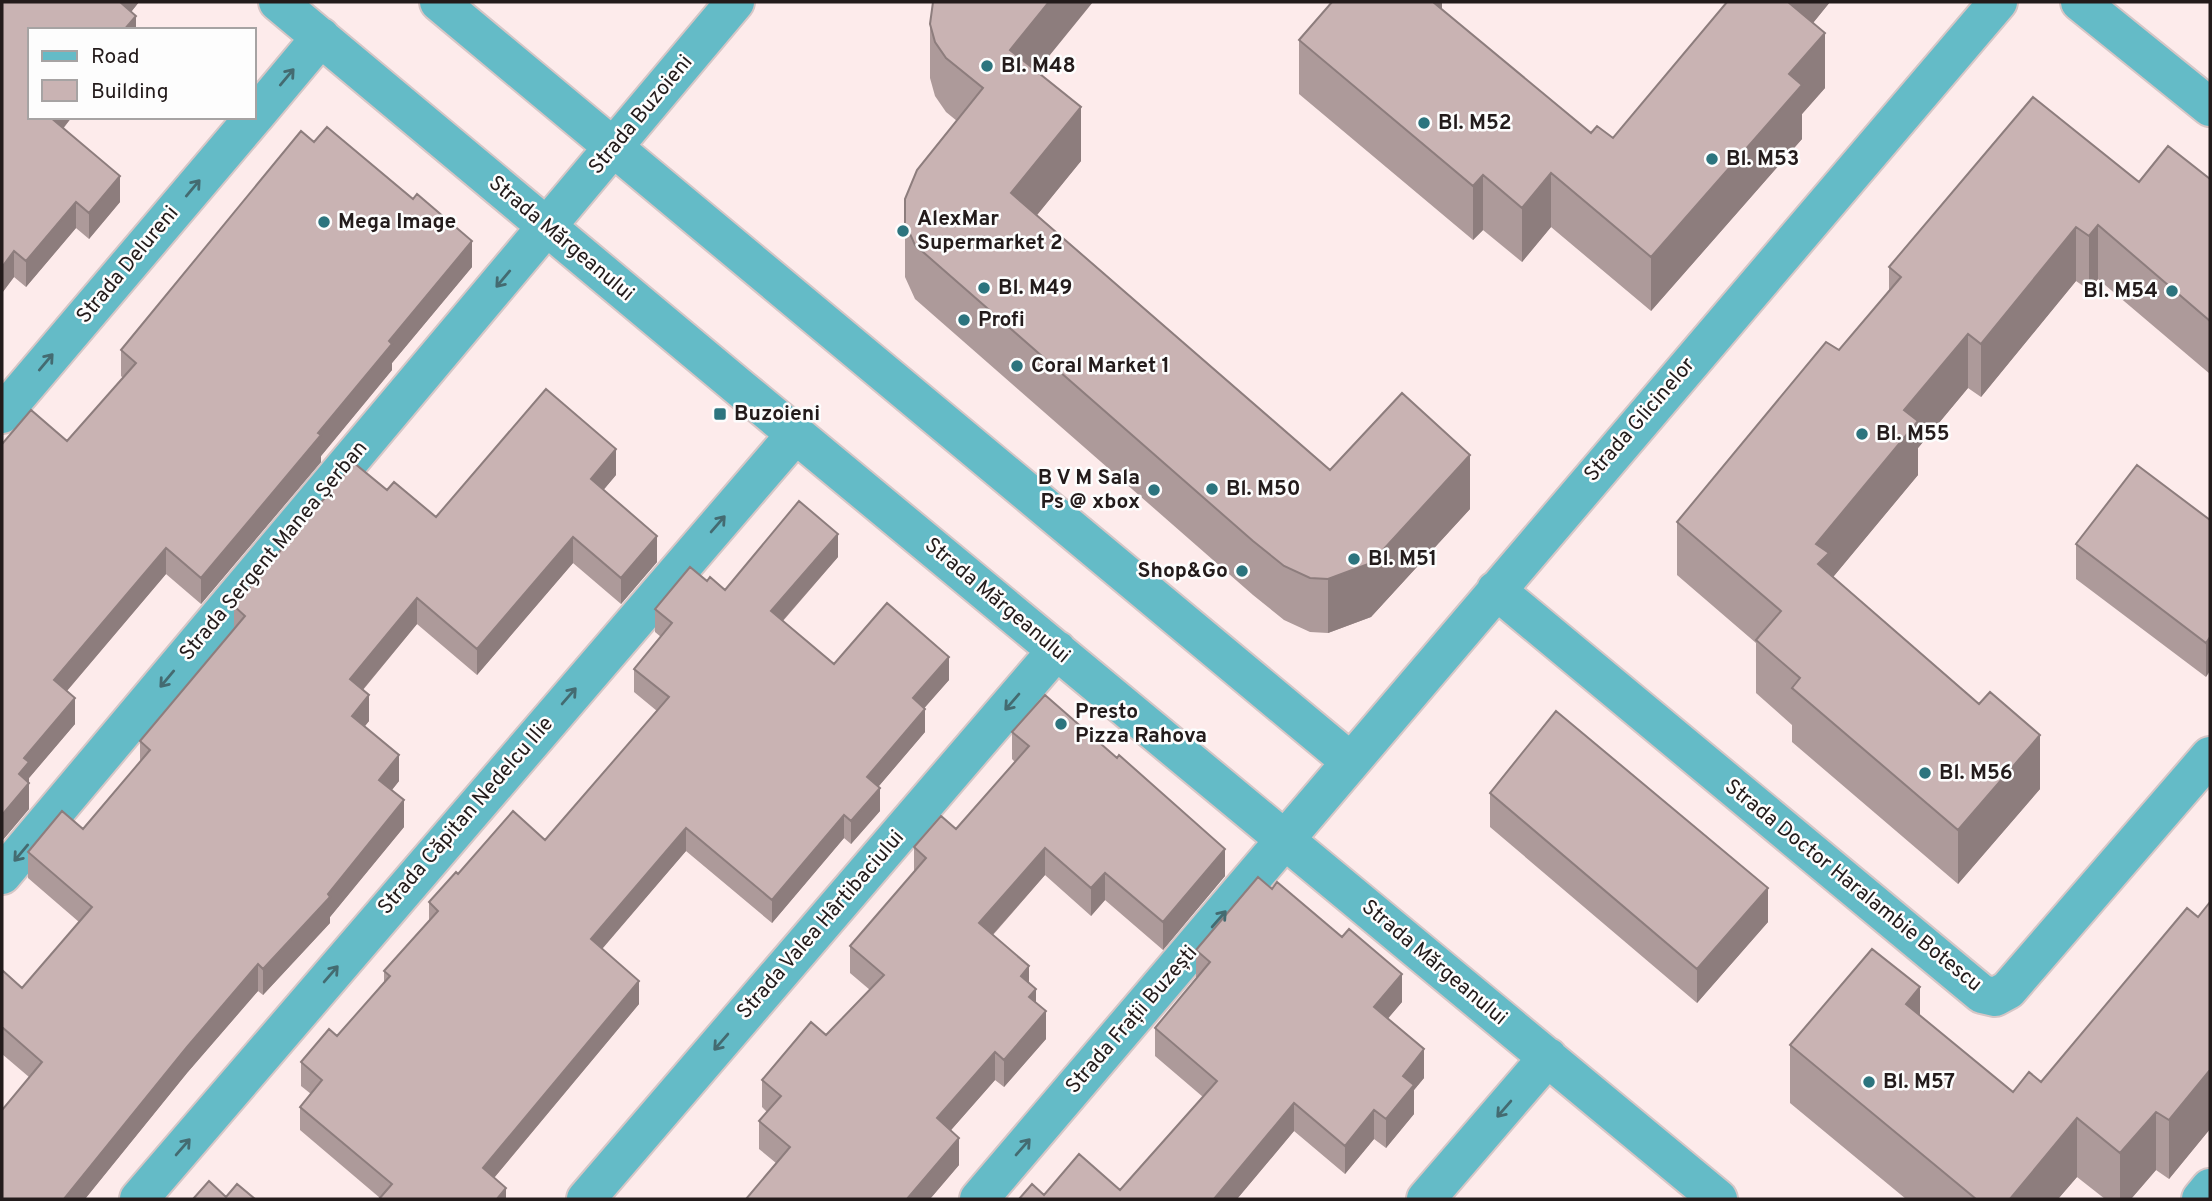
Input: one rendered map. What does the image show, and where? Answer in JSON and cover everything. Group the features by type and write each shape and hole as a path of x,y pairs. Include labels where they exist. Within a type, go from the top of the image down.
{"street":[{"name":"Strada Mărgeanului","path":"278,2 795,435 1718,1199"},
{"path":"439,2 1351,762"},
{"name":"Strada Buzoieni","path":"547,227 734,2"},
{"name":"Strada Glicinelor","path":"1285,840 1998,2"},
{"path":"2080,2 2210,107"},
{"name":"Strada Delureni","path":"256,115 321,37"},
{"name":"Strada Delureni","path":"2,414 252,119"},
{"name":"Strada Sergent Manea Șerban","path":"2,875 547,227"},
{"name":"Strada Căpitan Nedelcu Ilie","path":"139,1199 795,435"},
{"name":"Strada Doctor Haralambie Botescu","path":"1496,590 1982,994 1995,997 2008,990 2210,756"},
{"name":"Strada Valea Hârtibaciului","path":"586,1199 1057,650"},
{"name":"Strada Frații Buzești","path":"979,1199 1285,840"},
{"path":"1426,1199 1548,1057"},
{"path":"2201,1199 2210,1188"}],"building":[{"path":"2,2 120,2 136,16 126,28 28,28 28,119 52,119 120,176 89,213 76,202 26,261 14,251 2,267"},
{"path":"933,2 1049,2 1010,50 1081,107 1011,193 1330,470 1402,393 1470,455 1371,563 1328,579 1310,578 1284,566 915,245 905,223 905,199 917,170 983,88 946,58 935,42 930,24"},
{"path":"1332,2 1433,2 1591,133 1597,126 1613,138 1727,2 1788,2 1825,33 1789,74 1802,85 1651,257 1551,173 1522,208 1483,175 1473,186 1299,40"},
{"path":"2033,97 2139,182 2168,146 2210,179 2210,321 2098,225 2089,236 2076,227 1981,344 1968,334 1904,410 1918,421 1816,544 1829,553 1818,564 1979,704 1990,692 2040,735 1958,830 1792,688 1800,678 1756,640 1781,611 1677,522 1826,342 1839,350 1901,277 1889,267"},
{"path":"327,127 413,199 417,194 472,241 389,341 392,344 318,433 321,435 201,578 166,548 54,680 75,698 24,758 29,762 19,774 29,783 2,815 2,444 31,410 67,441 136,363 121,350 301,131 314,142"},
{"path":"546,389 616,449 591,479 657,536 621,578 573,537 477,649 417,598 350,679 369,695 352,716 399,755 379,780 404,800 328,894 330,897 263,969 258,964 64,1199 2,1199 2,1110 42,1062 2,1027 2,970 22,988 92,907 28,852 62,811 83,829 150,750 140,741 245,616 234,606 354,463 387,490 394,482 436,517"},
{"path":"2137,465 2210,520 2210,637 2206,643 2076,544"},
{"path":"799,501 838,534 771,611 834,664 887,603 949,657 913,698 925,709 867,777 880,788 851,821 844,815 772,900 686,828 591,939 639,981 483,1168 506,1188 497,1199 379,1199 392,1184 300,1107 322,1080 301,1062 329,1029 337,1036 390,976 384,971 438,911 429,902 456,872 458,874 513,811 545,840 669,697 634,669 672,623 655,609 690,567 707,581 710,577 725,590"},
{"path":"1045,695 1117,758 1119,755 1225,849 1163,922 1105,873 1091,888 1045,848 979,923 1029,966 1021,976 1036,989 1029,997 1046,1011 1004,1060 995,1052 937,1118 959,1138 907,1199 746,1199 790,1147 759,1121 781,1096 762,1080 811,1022 826,1035 884,975 850,946 926,858 914,847 941,816 956,829 1029,746 1012,732"},
{"path":"1556,711 1768,888 1697,969 1490,793"},
{"path":"1258,877 1272,889 1277,882 1342,937 1349,929 1402,974 1374,1007 1424,1049 1403,1076 1414,1085 1386,1119 1374,1110 1345,1146 1294,1103 1214,1199 1019,1199 1032,1184 1044,1195 1079,1154 1120,1190 1217,1081 1155,1028 1210,962 1196,950"},
{"path":"2210,902 2210,1070 2169,1120 2156,1112 2120,1153 2077,1118 2010,1199 1976,1199 1790,1045 1872,949 1920,987 1906,1004 2013,1092 2029,1072 2041,1082 2187,908 2198,917"},
{"path":"209,1181 226,1197 237,1184 255,1199 193,1199"}],"place":[{"name":"Bl. M48","path":"987,66"},
{"name":"Bl. M52","path":"1424,123"},
{"name":"Bl. M53","path":"1712,159"},
{"name":"Mega Image","path":"324,222"},
{"name":"AlexMar Supermarket 2","path":"903,231"},
{"name":"Bl. M49","path":"984,288"},
{"name":"Bl. M54","path":"2172,291"},
{"name":"Profi","path":"964,320"},
{"name":"Coral Market 1","path":"1017,366"},
{"name":"Buzoieni","path":"720,414"},
{"name":"Bl. M55","path":"1862,434"},
{"name":"Bl. M50","path":"1212,489"},
{"name":"B V M Sala Ps @ xbox","path":"1154,490"},
{"name":"Bl. M51","path":"1354,559"},
{"name":"Shop&Go","path":"1242,571"},
{"name":"Presto Pizza Rahova","path":"1061,724"},
{"name":"Bl. M56","path":"1925,773"},
{"name":"Bl. M57","path":"1869,1082"}]}
